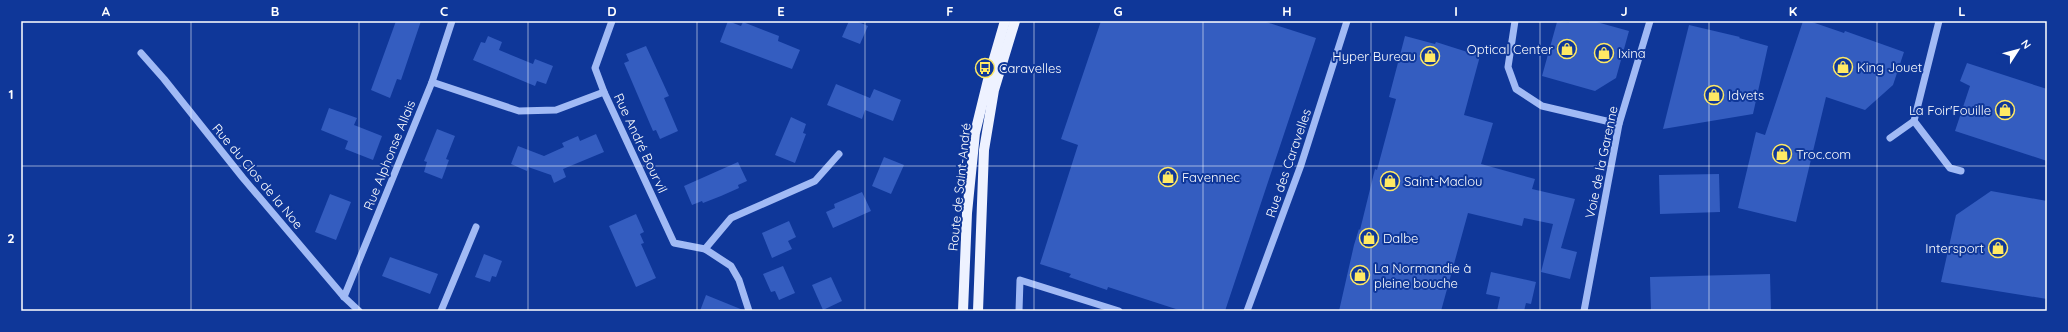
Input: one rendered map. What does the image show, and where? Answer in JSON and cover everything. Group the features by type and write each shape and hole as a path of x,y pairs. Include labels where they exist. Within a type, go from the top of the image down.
{"main road":[{"name":"Route de Saint-André","path":"963,311 968,213 975,134 993,61 1005,21"},
{"name":"Route de Saint-André","path":"978,311 984,150 994,90 1015,21"}],"street":[{"name":"Rue Alphonse Allais","path":"344,297 432,82 452,21"},
{"name":"Rue André Bourvil","path":"612,21 595,68 604,92 674,243 706,249"},
{"name":"Rue des Caravelles","path":"1247,311 1301,165 1347,21"},
{"path":"1515,21 1508,67 1516,89 1542,106 1619,124"},
{"name":"Voie de la Garenne","path":"1584,311 1619,124 1650,21"},
{"path":"1890,138 1914,121 1939,21"},
{"name":"Rue du Clos de la Noe","path":"141,54 164,79 243,178 344,297 359,311"},
{"path":"432,82 520,111 556,110 604,92"},
{"path":"1914,121 1950,168 1961,171"},
{"path":"749,311 739,280 731,266 706,249 731,218 815,181 838,154"},
{"path":"441,311 476,227"},
{"path":"1019,311 1020,280 1119,311"}],"building":[{"path":"396,21 421,21 401,80 397,79 390,98 371,90"},
{"path":"728,21 741,26 743,22 779,36 778,41 800,50 792,69 720,42"},
{"path":"849,21 856,21 868,26 860,44 842,37"},
{"name":"Favennec","path":"1101,21 1263,21 1316,38 1225,311 1182,311 1108,287 1107,290 1069,277 1071,274 1040,264 1078,145 1061,139"},
{"path":"1570,21 1593,21 1629,31 1616,78 1595,91 1542,76 1557,22 1569,23"},
{"path":"1803,21 1809,21 1844,33 1845,31 1904,52 1893,85 1865,110 1826,97 1796,222 1738,208 1756,132 1765,135"},
{"name":"Idvets","path":"1689,25 1740,37 1739,38 1768,46 1753,114 1663,129"},
{"path":"488,36 502,42 499,50 533,64 535,59 553,66 546,84 537,81 535,86 473,60 481,42 485,43"},
{"path":"1405,36 1435,44 1436,42 1480,56 1464,115 1493,123 1481,164 1535,179 1532,189 1575,199 1561,248 1577,252 1570,279 1541,272 1553,224 1524,218 1522,226 1468,213 1441,311 1339,311 1354,245 1359,229 1360,230 1375,169 1377,170 1396,99 1389,97"},
{"path":"646,46 669,96 664,98 678,131 660,139 656,130 653,131 624,63 629,61 626,54"},
{"name":"La Foir'Fouille","path":"1967,63 2047,89 2047,161 1955,131 1970,86 1960,81"},
{"path":"836,84 870,98 874,89 901,100 893,121 865,110 862,119 827,105"},
{"path":"329,108 357,118 354,125 382,136 373,160 345,149 348,141 321,130"},
{"path":"791,117 806,124 803,133 806,134 795,163 775,155"},
{"path":"437,129 455,136 446,159 449,160 442,179 424,172 427,162 424,161"},
{"path":"596,134 604,152 563,169 566,177 554,183 551,175 528,167 527,171 511,164 518,146 544,156 564,147 562,143 578,136 580,141"},
{"path":"884,157 904,165 891,194 872,186"},
{"path":"738,162 747,181 738,185 739,188 721,196 703,203 702,201 692,205 684,186"},
{"path":"1719,174 1720,212 1660,214 1659,175"},
{"name":"Intersport","path":"1991,191 2047,201 2047,299 1941,282 1956,215"},
{"path":"862,192 871,211 833,228 826,212 835,208 834,204"},
{"path":"330,194 351,202 336,240 315,232"},
{"path":"636,214 644,232 640,234 644,243 641,244 656,278 636,287 609,226"},
{"path":"789,221 796,237 788,241 792,249 772,258 762,233"},
{"path":"484,254 502,261 496,277 492,276 490,282 475,277"},
{"path":"390,257 438,274 430,294 382,276"},
{"path":"783,266 795,293 779,300 775,291 771,292 763,274"},
{"path":"1491,272 1536,282 1531,304 1526,303 1524,311 1497,311 1500,297 1486,294"},
{"path":"1770,274 1771,311 1651,311 1650,277"},
{"path":"831,277 842,301 823,310 812,285"},
{"path":"706,295 743,310 743,311 700,311"}],"place":[{"name":"Optical Center","path":"1567,49"},
{"name":"Ixina","path":"1604,53"},
{"name":"Hyper Bureau","path":"1430,56"},
{"name":"King Jouet","path":"1843,67"},
{"name":"Caravelles","path":"985,68"},
{"name":"Idvets","path":"1714,95"},
{"name":"La Foir'Fouille","path":"2005,110"},
{"name":"Troc.com","path":"1782,154"},
{"name":"Favennec","path":"1168,177"},
{"name":"Saint-Maclou","path":"1390,181"},
{"name":"Dalbe","path":"1369,238"},
{"name":"Intersport","path":"1998,248"},
{"name":"La Normandie à pleine bouche","path":"1360,275"}]}
